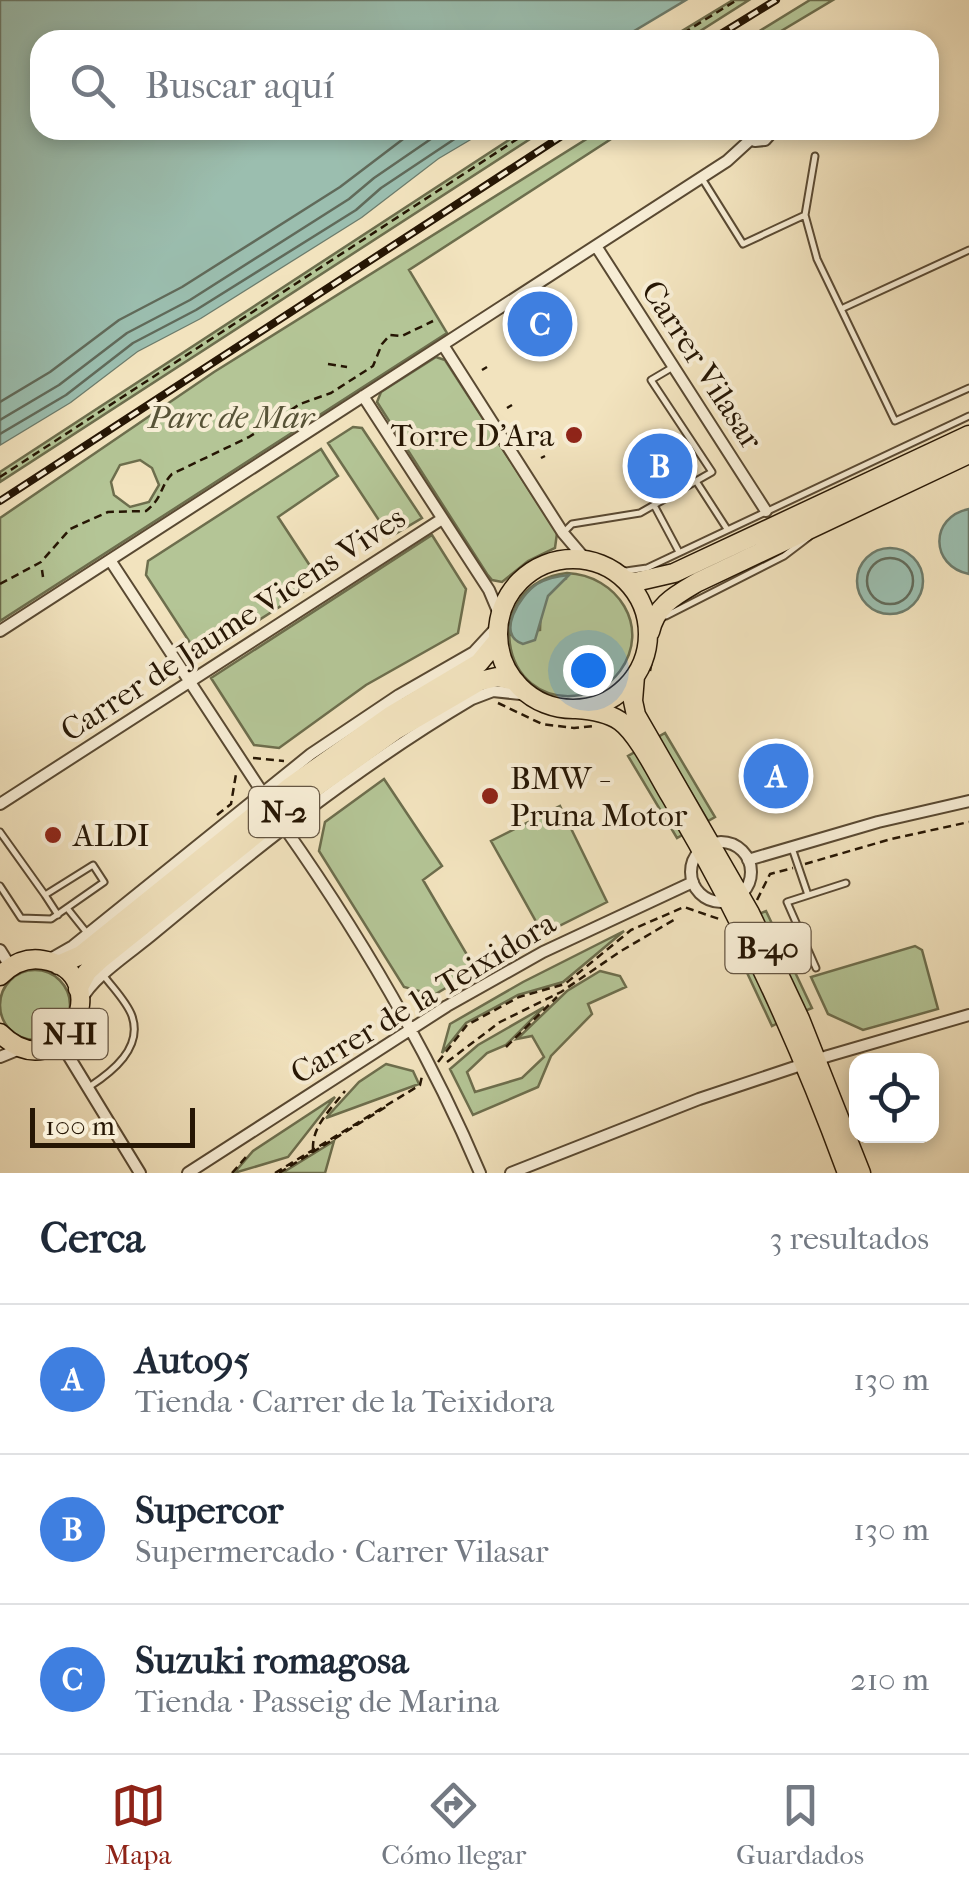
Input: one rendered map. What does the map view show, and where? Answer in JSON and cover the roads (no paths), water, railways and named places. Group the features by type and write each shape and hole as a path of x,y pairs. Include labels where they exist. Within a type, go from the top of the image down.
{"main road":[{"path":"595,562 635,582 674,573 969,435"},
{"path":"499,627 502,658 515,681 530,695 544,703 576,708 609,700 635,676 655,616 674,596 722,569 964,459"},
{"name":"N-2","path":"51,962 81,956 336,752 479,663 499,627 510,593 538,568 561,560 595,562"},
{"path":"626,580 646,612 649,638"},
{"name":"B-40","path":"635,676 636,715 738,905 861,1173"},
{"name":"N-2","path":"79,995 87,972 101,959 346,764 480,681 497,677 515,681"},
{"name":"B-40","path":"576,708 610,716 628,728 707,847"},
{"name":"N-II","path":"3,964 23,960 51,962 66,971 79,995 78,1020 60,1042 38,1050 7,1045"},
{"name":"B-40","path":"811,1061 847,1173"}],"street":[{"path":"0,631 702,177 750,140 766,140"},
{"name":"Carrer Vilasar","path":"596,246 766,511"},
{"path":"443,345 563,533 595,562"},
{"path":"51,962 262,792 358,722 474,652 499,627 490,590 363,396"},
{"name":"Carrer de Jaume Vicens Vives","path":"0,804 442,519"},
{"path":"110,560 262,792"},
{"path":"79,995 354,774 472,699 493,691 530,695"},
{"path":"748,860 878,822 969,801"},
{"path":"284,827 410,1029 480,1173"},
{"path":"730,844 748,860 751,875 738,905 704,896 693,882 693,862 707,847 730,844"},
{"name":"Carrer de la Teixidora","path":"188,1173 410,1029 543,952 693,882"},
{"path":"511,1173 699,1098 969,1015"},
{"path":"60,1042 140,1173"}],"lane":[{"path":"815,156 805,215 817,259 895,421 969,388"},
{"path":"702,177 743,244 805,215"},
{"path":"842,309 969,250"},
{"path":"563,533 572,524 620,519 655,507 712,472 651,380 674,367"},
{"path":"595,562 634,571 969,416"},
{"path":"696,482 727,528"},
{"path":"655,507 679,552"},
{"path":"0,832 58,915"},
{"path":"792,848 808,895"},
{"path":"0,886 21,918 51,919 104,882 93,864 45,895"},
{"path":"816,968 787,902 846,883"},
{"path":"67,908 88,934"},
{"path":"89,1086 119,1064 134,1034 132,1014 104,976"}],"water":[{"path":"0,0 686,0 636,30 30,30 30,140 471,140 439,159 362,218 201,319 138,352 71,403 0,446"},
{"path":"969,509 969,574 947,562 939,542 947,521"},
{"path":"890,548 913,558 923,581 913,604 890,614 867,604 857,581 867,558"},
{"path":"569,575 548,596 535,640 523,644 515,639 511,632 513,615 530,589"}],"railway":[{"path":"727,30 776,0"},
{"path":"0,501 556,140"}],"place":[{"name":"Suzuki romagosa","path":"540,324"},
{"name":"Torre D'Ara","path":"574,435"},
{"name":"Supercor","path":"660,466"},
{"name":"Auto95","path":"776,776"},
{"name":"BMW - Pruna Motor","path":"490,796"},
{"name":"ALDI","path":"53,835"}],"park label":[{"name":"Parc de Mar","path":"231,417"}]}
